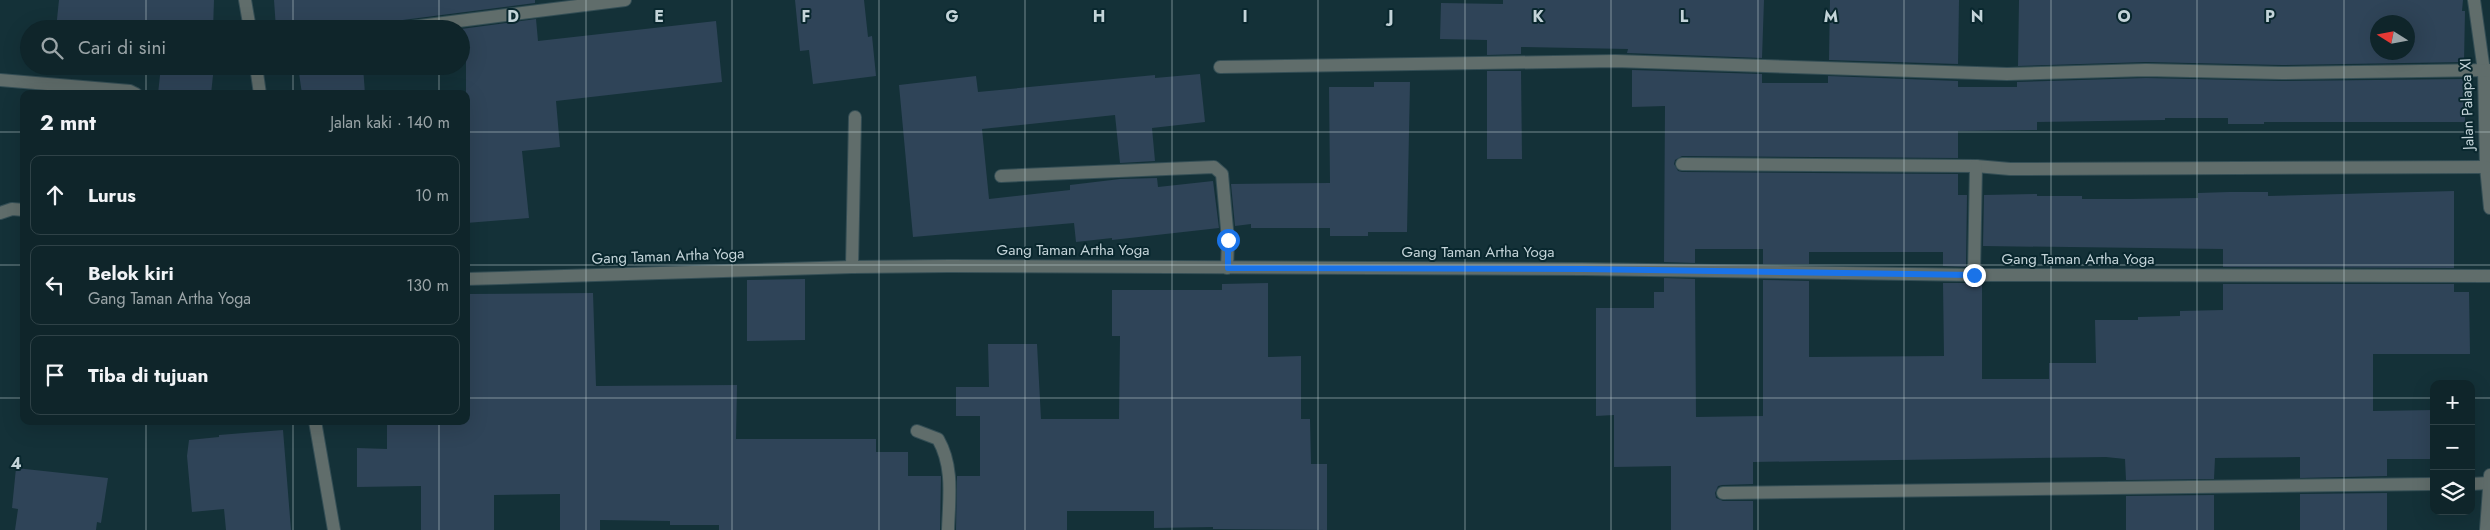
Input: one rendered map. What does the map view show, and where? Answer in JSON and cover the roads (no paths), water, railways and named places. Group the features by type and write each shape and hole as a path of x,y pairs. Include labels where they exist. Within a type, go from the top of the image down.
{"street":[{"path":"245,0 248,20"},
{"path":"467,20 625,0"},
{"name":"Jalan Palapa XI","path":"2474,0 2487,70 2486,167 2490,208"},
{"path":"1220,67 1614,61 2007,74 2146,70 2281,73 2487,70"},
{"path":"257,75 259,90"},
{"path":"0,80 118,90"},
{"path":"852,267 854,117"},
{"path":"1682,164 1976,166 2010,169 2486,167"},
{"path":"1974,275 1976,166"},
{"path":"1001,176 1214,167 1222,174 1228,240 1228,268"},
{"path":"0,213 12,209 20,210"},
{"name":"Gang Taman Artha Yoga","path":"470,279 852,267 1583,269 1974,275 2490,276"},
{"path":"316,425 334,530"},
{"path":"917,431 938,439 946,453 950,472 948,530"},
{"path":"2475,483 2490,479 2486,530"},
{"path":"1723,493 2430,484"}]}
